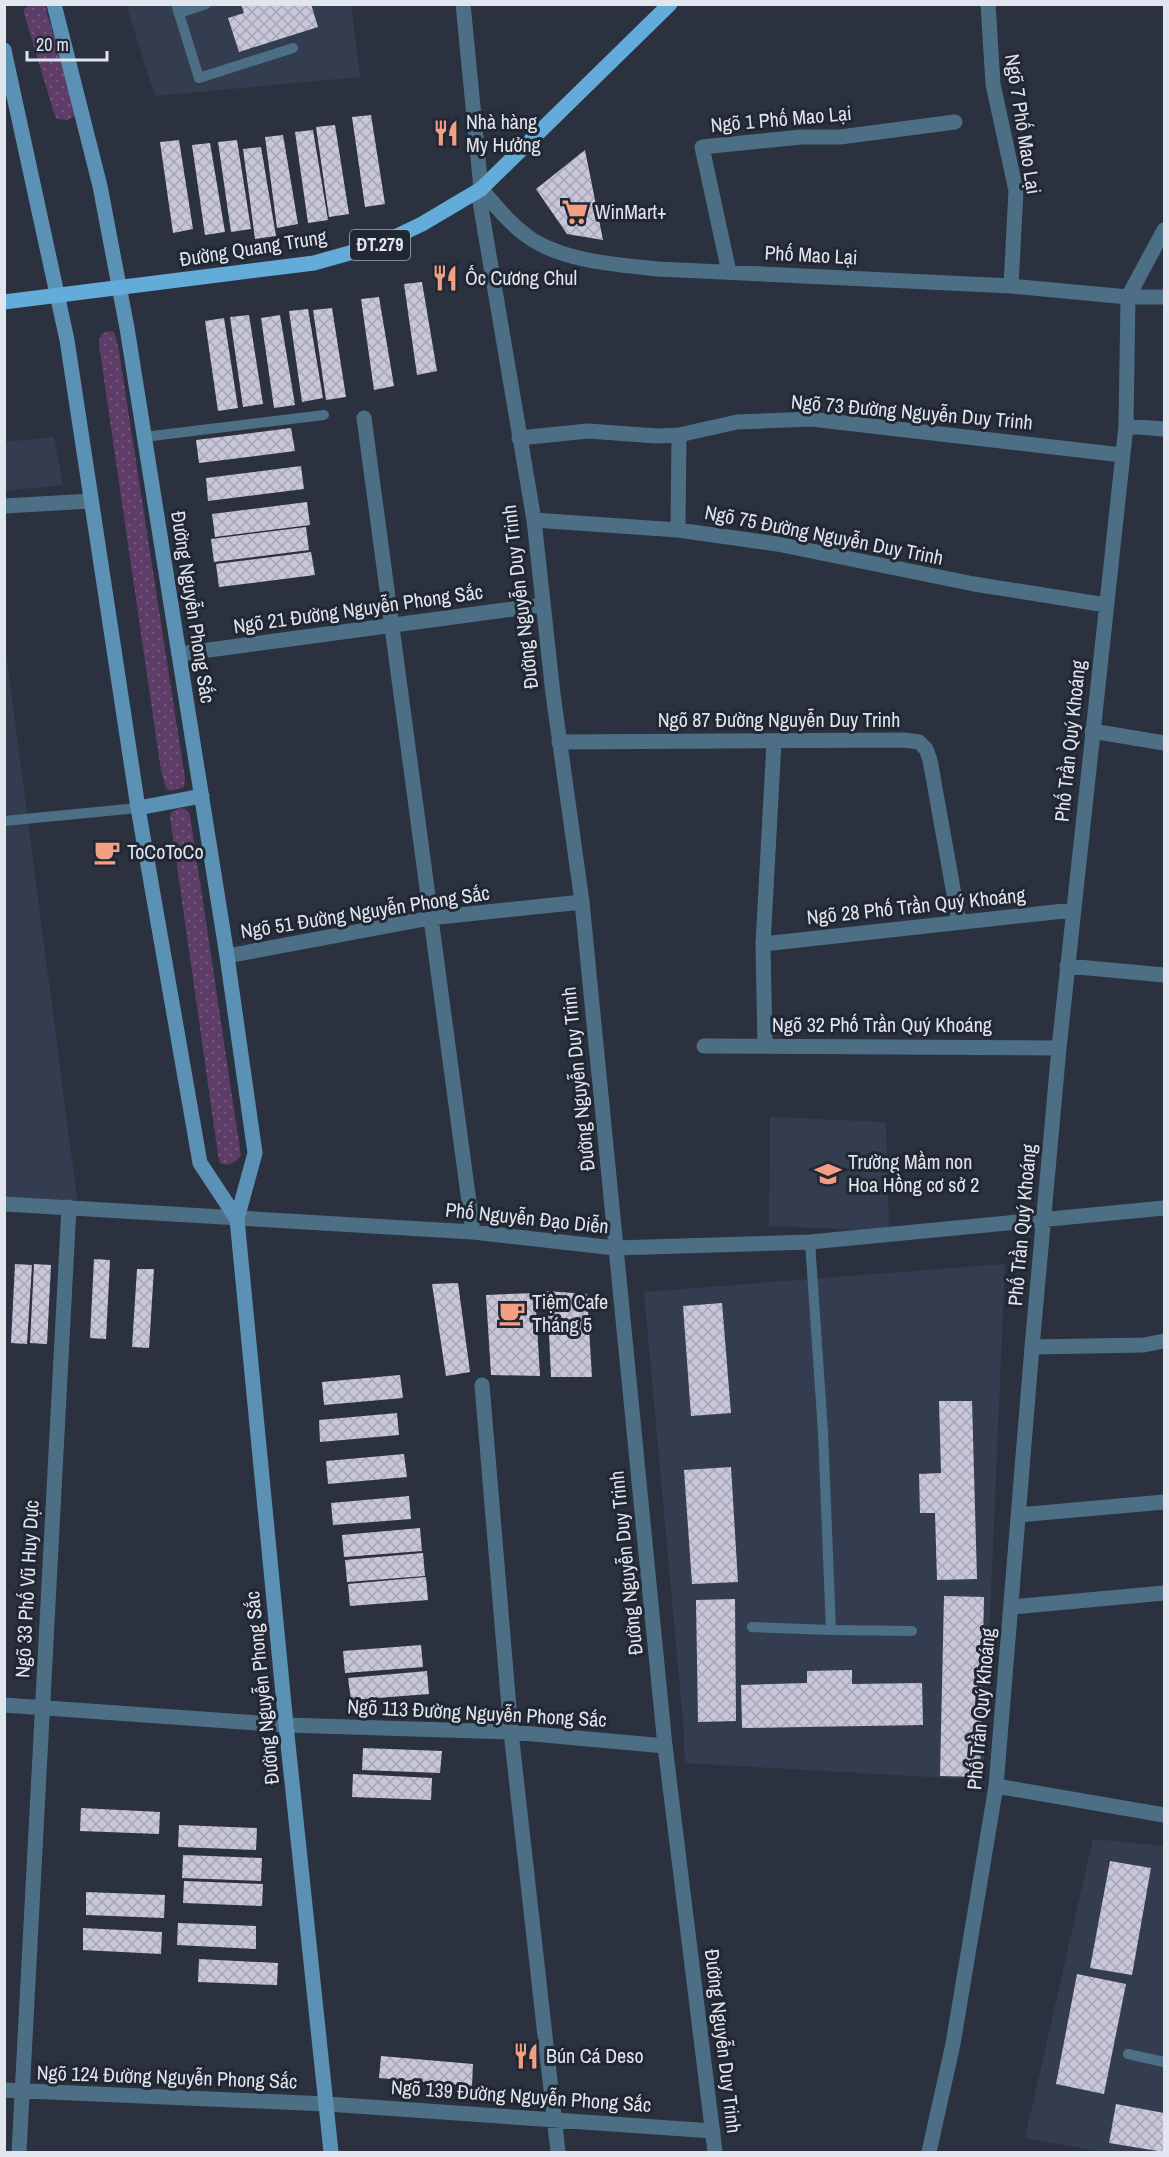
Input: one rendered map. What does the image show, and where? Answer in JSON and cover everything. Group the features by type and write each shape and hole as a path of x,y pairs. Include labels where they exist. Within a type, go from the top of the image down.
{"main road":[{"name":"Đường Nguyễn Phong Sắc","path":"54,4 100,186 127,328 202,796 255,1152 237,1219 286,1725 331,2152"},
{"name":"Đường Quang Trung","path":"4,302 325,260 378,245 422,224 482,189 670,4"},
{"name":"Đường Nguyễn Phong Sắc","path":"4,50 67,340 138,808 200,1163 237,1219"},
{"path":"138,808 202,796"}],"street":[{"name":"Đường Nguyễn Duy Trinh","path":"463,4 482,189 480,202 534,520 559,742 582,902 665,1746 715,2152"},
{"name":"Ngõ 7 Phố Mao Lại","path":"988,4 993,84 1016,191 1011,285"},
{"name":"Ngõ 1 Phố Mao Lại","path":"729,273 702,147 801,137 840,137 955,122"},
{"name":"Phố Mao Lại","path":"482,189 505,218 529,238 566,255 613,265 729,273 1011,285 1128,297 1164,297"},
{"path":"1128,297 1164,230"},
{"name":"Phố Trần Quý Khoáng","path":"929,2152 953,2044 996,1786 1059,1048 1126,426 1128,297"},
{"path":"364,418 473,1232"},
{"name":"Ngõ 73 Đường Nguyễn Duy Trinh","path":"519,438 588,431 657,436 679,435 737,422 811,419 1122,455"},
{"path":"1126,426 1164,429"},
{"path":"678,530 679,435"},
{"path":"4,506 91,501"},
{"name":"Ngõ 75 Đường Nguyễn Duy Trinh","path":"534,520 678,530 777,544 974,584 1106,605"},
{"name":"Ngõ 21 Đường Nguyễn Phong Sắc","path":"179,654 543,605"},
{"path":"1092,731 1164,743"},
{"name":"Ngõ 87 Đường Nguyễn Duy Trinh","path":"559,742 904,740 919,742 926,749 930,760 959,922"},
{"path":"765,1046 763,944 774,742"},
{"name":"Ngõ 51 Đường Nguyễn Phong Sắc","path":"227,957 430,918 582,902"},
{"name":"Ngõ 28 Phố Trần Quý Khoáng","path":"763,944 1073,910"},
{"path":"1067,966 1164,975"},
{"name":"Ngõ 32 Phố Trần Quý Khoáng","path":"704,1046 1059,1048"},
{"name":"Phố Nguyễn Đạo Diễn","path":"4,1204 473,1232 615,1248 810,1242 1164,1208"},
{"name":"Ngõ 33 Phố Vũ Huy Dực","path":"19,2152 69,1208"},
{"path":"1032,1347 1144,1345 1164,1341"},
{"path":"482,1385 511,1732 558,2152"},
{"path":"1018,1515 1164,1502"},
{"path":"1012,1607 1164,1593"},
{"name":"Ngõ 113 Đường Nguyễn Phong Sắc","path":"4,1705 286,1725 511,1732 665,1746"},
{"path":"996,1786 1164,1815"},
{"name":"Ngõ 124 Đường Nguyễn Phong Sắc","path":"4,2090 327,2104"},
{"name":"Ngõ 139 Đường Nguyễn Phong Sắc","path":"327,2104 712,2131"}],"lane":[{"path":"206,4 177,9 199,78 292,48"},
{"path":"144,438 324,415"},
{"path":"4,821 138,808"},
{"path":"810,1242 823,1432 831,1630"},
{"path":"753,1627 912,1631"},
{"path":"1128,2054 1164,2062"}],"shaded area":[{"path":"30,5 45,6 77,114 68,120 57,119 54,113 24,13 24,9"},
{"path":"126,5 351,5 360,77 155,96"},
{"path":"108,331 114,332 118,345 185,778 184,787 170,791 166,788 161,771 99,345 100,336"},
{"path":"54,437 63,485 5,491 5,442"},
{"path":"5,644 78,1206 5,1202"},
{"path":"180,808 186,809 190,815 241,1156 229,1164 220,1163 218,1155 170,817 171,812"},
{"name":"Trường Mầm non Hoa Hồng cơ sở 2","path":"770,1117 886,1122 889,1231 769,1226"},
{"path":"1005,1264 983,1780 685,1763 644,1292"},
{"path":"1093,1839 1164,1846 1164,2152 1104,2152 1025,2138"}],"building":[{"path":"241,4 311,4 318,27 239,52 228,18 244,13"},
{"path":"371,115 385,204 365,207 352,117"},
{"path":"335,125 349,214 329,217 316,127"},
{"path":"313,130 328,220 308,223 295,132"},
{"path":"283,135 298,224 277,228 265,137"},
{"path":"179,140 193,229 173,233 160,142"},
{"path":"237,140 251,229 231,232 218,142"},
{"path":"210,143 225,232 205,235 192,145"},
{"path":"261,147 276,236 255,239 243,149"},
{"name":"WinMart+","path":"585,150 603,240 567,234 536,189"},
{"path":"422,282 437,371 417,375 404,284"},
{"path":"379,297 394,386 374,390 361,299"},
{"path":"332,308 346,397 326,400 313,310"},
{"path":"308,309 323,398 302,402 289,311"},
{"path":"249,315 263,404 243,407 230,317"},
{"path":"280,315 295,405 274,408 261,318"},
{"path":"224,318 238,408 218,411 205,321"},
{"path":"291,428 295,451 199,463 196,440"},
{"path":"301,466 304,489 208,501 206,478"},
{"path":"307,502 310,525 215,537 212,514"},
{"path":"306,527 309,550 214,562 211,539"},
{"path":"311,552 315,575 219,587 216,564"},
{"path":"94,1259 110,1260 106,1339 90,1338"},
{"path":"15,1264 32,1265 27,1344 11,1343"},
{"path":"34,1264 51,1265 47,1344 30,1343"},
{"path":"137,1269 154,1269 149,1348 132,1347"},
{"path":"458,1283 470,1372 446,1376 432,1284"},
{"path":"547,1291 587,1294 592,1377 551,1377"},
{"path":"535,1293 540,1376 491,1375 486,1295"},
{"path":"722,1303 731,1413 691,1416 683,1306"},
{"path":"400,1375 403,1398 324,1405 322,1382"},
{"path":"939,1401 972,1401 977,1579 937,1580 935,1513 920,1513 919,1474 941,1473"},
{"path":"397,1413 399,1435 320,1442 319,1420"},
{"path":"404,1454 407,1477 328,1484 326,1461"},
{"path":"731,1467 738,1582 692,1584 684,1470"},
{"path":"409,1496 411,1519 333,1525 331,1503"},
{"path":"420,1528 422,1551 344,1557 342,1535"},
{"path":"423,1553 425,1576 347,1582 345,1560"},
{"path":"426,1577 428,1600 350,1606 348,1584"},
{"path":"944,1596 984,1597 980,1777 940,1776"},
{"path":"735,1599 736,1721 698,1722 696,1600"},
{"path":"421,1645 423,1667 345,1673 343,1651"},
{"path":"852,1670 852,1684 922,1683 923,1725 742,1728 741,1685 807,1683 807,1671"},
{"path":"427,1671 429,1694 351,1700 348,1678"},
{"path":"363,1748 442,1751 440,1773 362,1770"},
{"path":"353,1774 432,1778 431,1800 352,1797"},
{"path":"81,1808 160,1812 159,1834 80,1831"},
{"path":"179,1825 257,1828 256,1850 178,1847"},
{"path":"183,1855 262,1858 261,1881 182,1878"},
{"path":"1110,1861 1151,1868 1132,1975 1090,1968"},
{"path":"184,1881 263,1884 262,1906 183,1903"},
{"path":"86,1892 165,1895 164,1918 86,1915"},
{"path":"178,1923 256,1926 256,1949 177,1945"},
{"path":"83,1928 162,1932 161,1954 83,1950"},
{"path":"199,1959 278,1963 277,1985 198,1982"},
{"path":"1077,1974 1126,1984 1104,2094 1056,2084"},
{"path":"381,2056 473,2064 472,2086 379,2078"},
{"path":"1116,2104 1164,2113 1164,2152 1109,2143"}],"place":[{"name":"Nhà hàng My Hưởng","path":"446,133"},
{"name":"WinMart+","path":"575,212"},
{"name":"Ốc Cương Chul","path":"445,278"},
{"name":"ToCoToCo","path":"107,852"},
{"name":"Trường Mầm non Hoa Hồng cơ sở 2","path":"828,1174"},
{"name":"Tiệm Cafe Tháng 5","path":"512,1313"},
{"name":"Bún Cá Deso","path":"526,2056"}]}
